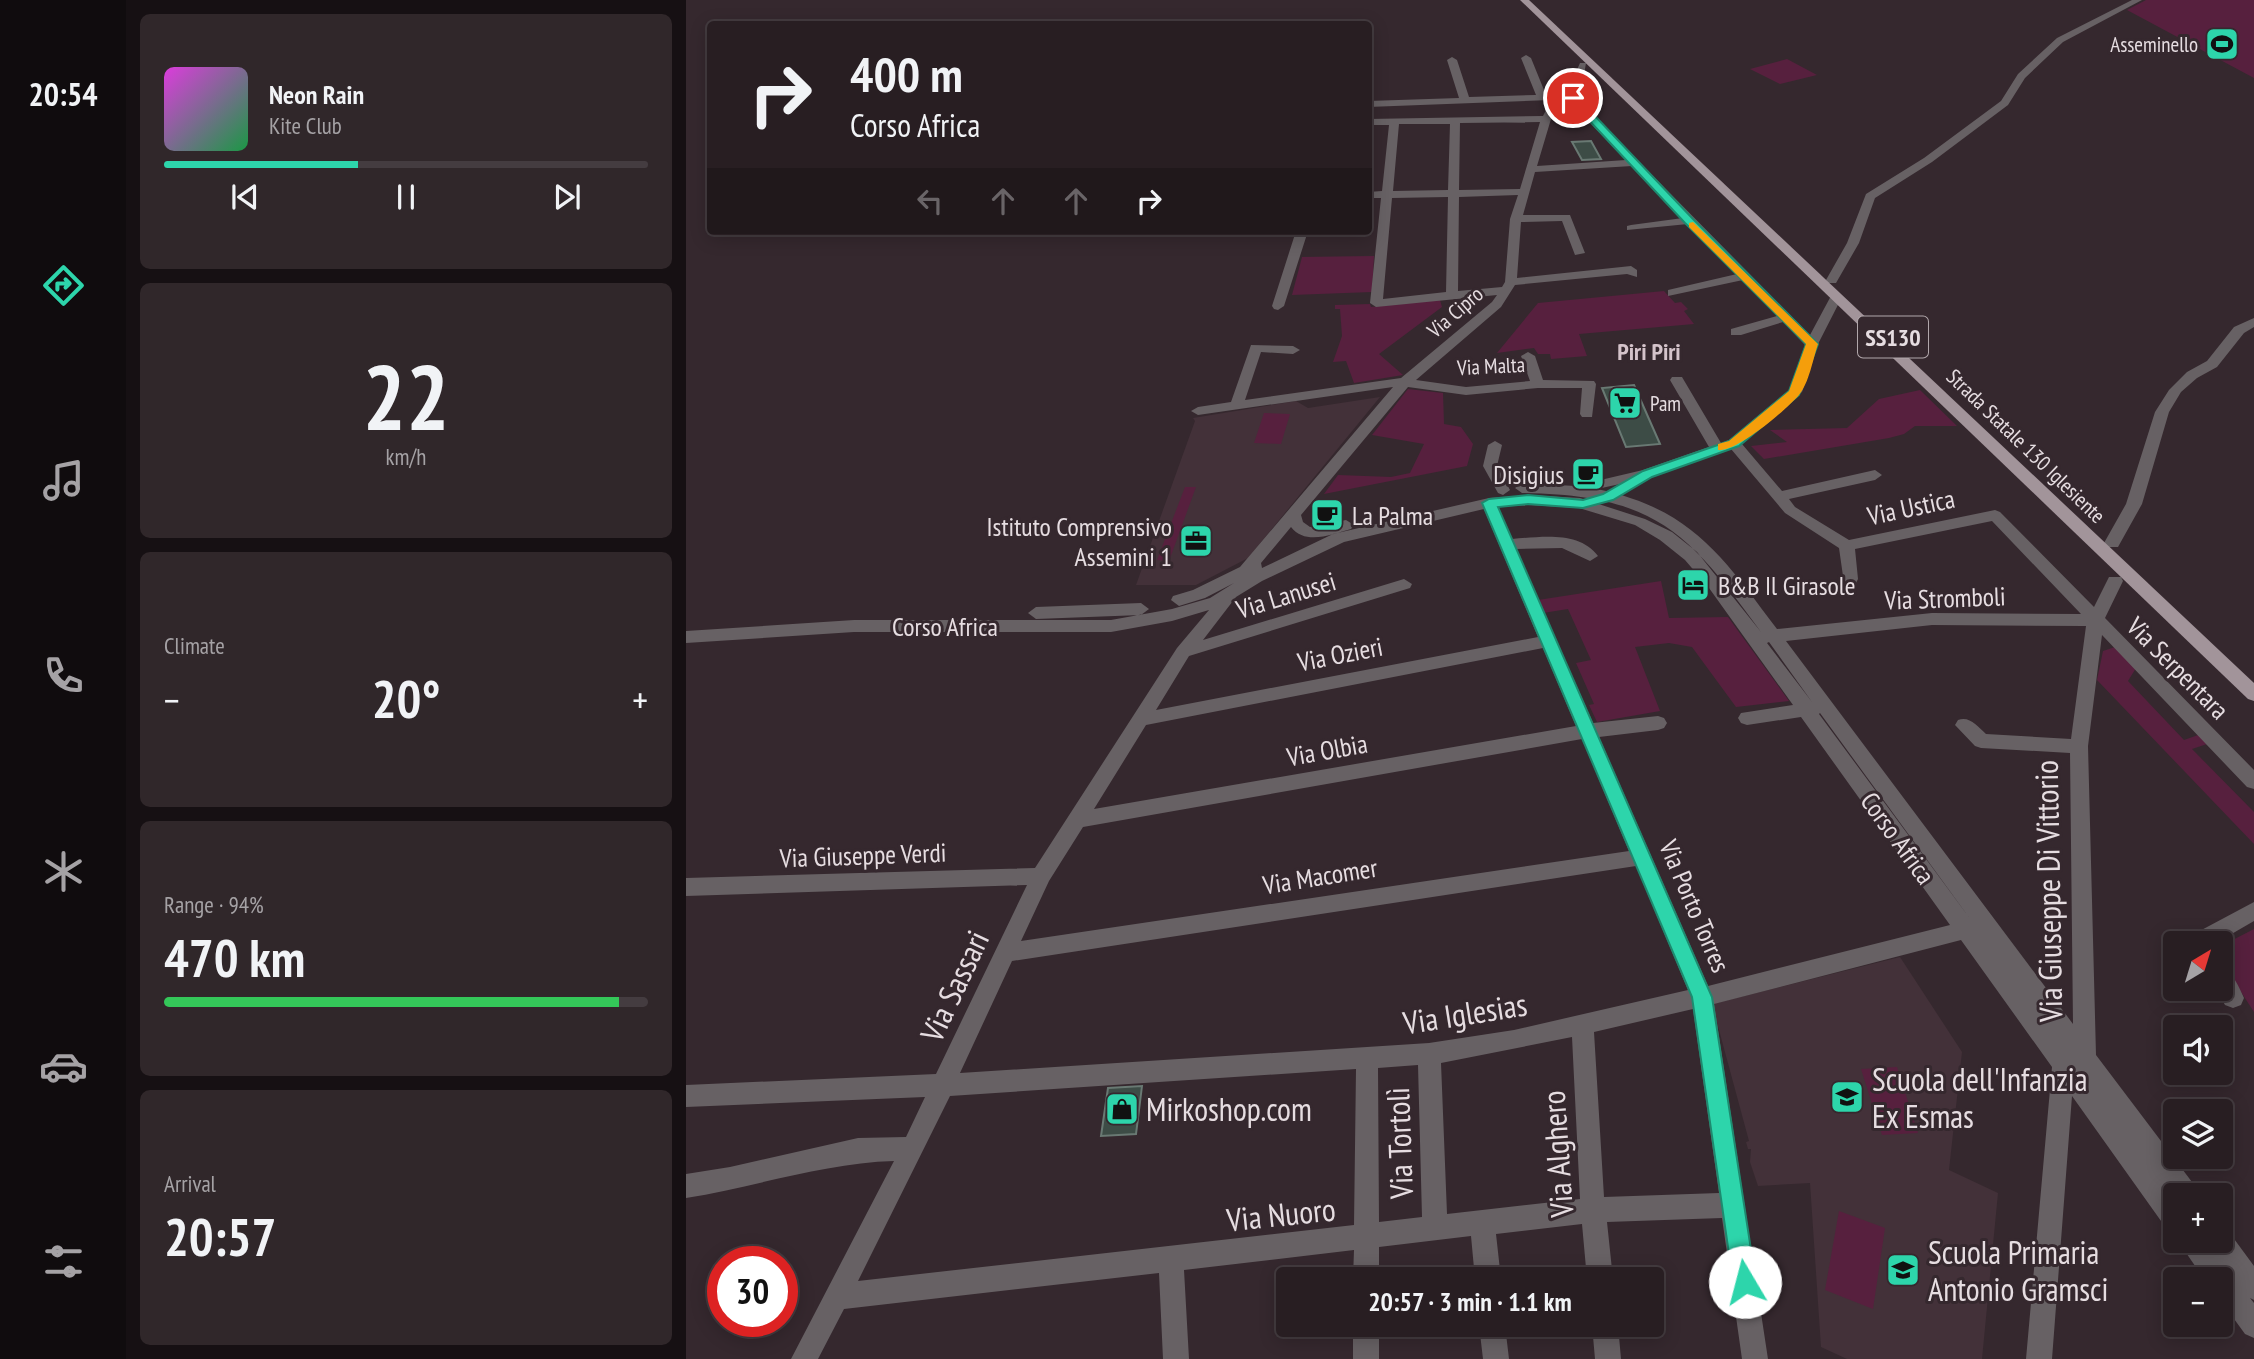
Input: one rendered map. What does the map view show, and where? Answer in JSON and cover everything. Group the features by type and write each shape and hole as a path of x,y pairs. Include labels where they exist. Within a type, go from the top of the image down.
{"main road":[{"name":"Strada Statale 130 Iglesiente","path":"1524,0 1834,289 2112,542 2254,677"},
{"name":"Strada Statale 130 Iglesiente","path":"1530,0 2254,694"}],"street":[{"path":"1580,497 1734,443 1795,393 1870,196 1928,160 2005,103 2021,76 2060,40 2138,0"},
{"path":"1526,58 1542,97"},
{"path":"1452,60 1465,100"},
{"name":"Via Cipro","path":"1225,589 1293,515 1405,382 1497,304 1509,286 1516,219 1546,119 1561,94 1578,81 1583,65"},
{"path":"1372,104 1561,94 1812,344"},
{"path":"1372,122 1546,119"},
{"path":"1452,296 1455,120"},
{"path":"1394,121 1376,303 1452,296 1631,270 1633,274"},
{"path":"1533,169 1633,163"},
{"path":"1372,195 1524,192"},
{"path":"1516,219 1566,217 1578,253"},
{"path":"1631,228 1689,221"},
{"path":"1278,306 1301,235"},
{"path":"1672,293 1745,276"},
{"path":"1736,332 1786,317"},
{"path":"2112,542 2134,504 2162,412 2176,390 2192,375 2212,364 2239,330 2254,322"},
{"path":"1237,404 1256,348 1293,349"},
{"name":"Via Malta","path":"1528,356 1538,384"},
{"path":"1676,380 1717,449"},
{"name":"Via Malta","path":"1198,411 1405,382 1465,391 1538,384 1589,384 1587,414"},
{"name":"Via Ustica","path":"1734,443 1790,510 1847,546 1995,515 2095,620"},
{"path":"1495,445 1490,466 1496,496"},
{"path":"1608,497 1647,474"},
{"path":"1779,496 1875,475"},
{"path":"1626,486 1626,499 1635,504"},
{"name":"Corso Africa","path":"686,637 854,626 1111,626 1172,615 1339,538 1496,496"},
{"name":"Corso Africa","path":"686,626 861,614 1123,612 1160,606 1225,589 1280,552 1346,524 1414,507 1496,496 1528,500 1608,497 1635,504 1666,518 1725,571 1806,709 1975,928 2074,1062 2176,1183"},
{"name":"Via Porto Torres","path":"1496,496 1507,544 1702,997 1755,1359"},
{"name":"Corso Africa","path":"1580,497 1640,522 1666,536 1691,556 1825,706 1975,928"},
{"path":"1293,515 1296,526 1301,531 1311,533 1346,524"},
{"name":"Via Cipro","path":"1280,552 1293,515"},
{"path":"1507,544 1572,545 1584,549 1590,556"},
{"path":"1847,546 1850,579"},
{"name":"Via Giuseppe Di Vittorio","path":"2039,1359 2074,1062 2079,746 2095,620 2115,581"},
{"name":"Via Lanusei","path":"1183,652 1404,584"},
{"name":"Via Sassari","path":"1183,652 1192,634 1225,589"},
{"name":"Via Sassari","path":"804,1359 914,1149 1008,952 1041,876 1225,589"},
{"path":"1172,615 1185,617 1194,624 1192,634"},
{"name":"Via Stromboli","path":"1764,637 1931,619 2095,620"},
{"name":"Via Serpentara","path":"2095,620 2254,782"},
{"name":"Via Ozieri","path":"1142,719 1548,641"},
{"path":"1747,719 1825,706"},
{"name":"Via Olbia","path":"1076,820 1587,731 1658,723"},
{"path":"1964,725 1981,741 2079,746"},
{"name":"Via Macomer","path":"1008,952 1641,857"},
{"name":"Via Giuseppe Verdi","path":"686,887 1041,876"},
{"path":"2219,931 2254,911"},
{"name":"Via Iglesias","path":"686,1096 944,1085 1429,1055 1582,1025 1975,928"},
{"name":"Via Alghero","path":"1582,1025 1599,1267"},
{"name":"Via Tortolì","path":"1429,1055 1436,1228"},
{"path":"1366,1267 1367,1058"},
{"name":"Corso Africa","path":"2074,1062 2163,1200"},
{"path":"686,1186 730,1179 858,1150 914,1149"},
{"name":"Via Nuoro","path":"835,1297 1593,1210 1734,1205"},
{"path":"1482,1222 1487,1267"},
{"path":"2229,1253 2254,1287"},
{"path":"1171,1260 1176,1359"},
{"path":"2233,1297 2254,1325"},
{"path":"1366,1337 1366,1359"},
{"path":"1493,1337 1496,1359"},
{"path":"1606,1337 1608,1359"}],"shaded area":[{"name":"Asseminello","path":"2146,0 2254,0 2254,78 2127,10"},
{"path":"1787,59 1817,75 1780,84 1750,69"},
{"path":"1374,256 1372,292 1292,295 1302,257"},
{"path":"1664,291 1675,303 1681,302 1688,309 1684,311 1694,324 1579,334 1587,356 1551,359 1550,354 1538,354 1534,348 1497,353 1538,303"},
{"path":"1440,300 1442,307 1379,354 1403,375 1354,383 1346,361 1333,362 1342,336 1340,309 1335,309 1335,305 1370,304 1371,307"},
{"path":"1408,389 1443,393 1444,424 1461,427 1473,444 1467,466 1324,494 1338,475 1391,477 1410,473 1424,444 1372,435"},
{"path":"1920,390 1957,426 1915,426 1904,434 1889,438 1764,459 1751,446 1787,442 1770,430 1847,428 1879,399"},
{"path":"1380,397 1248,558 1196,585 1136,585 1195,421 1193,418 1296,401 1308,408"},
{"path":"1264,413 1290,414 1281,444 1254,443"},
{"path":"1185,487 1196,487 1169,561 1157,560"},
{"path":"1661,581 1669,618 1728,617 1789,701 1736,707 1692,647 1669,643 1635,647 1660,711 1597,722 1589,705 1594,704 1576,663 1591,660 1568,609 1543,613 1538,600"},
{"path":"2115,647 2136,668 2128,681 2184,740 2201,734 2210,743 2192,749 2254,812 2254,844 2097,680 2103,651"},
{"path":"2254,929 2254,1012 2233,980 2233,940"},
{"path":"1900,957 1962,1052 1949,1170 1998,1193 1982,1359 1847,1359 1821,1347 1810,1183 1758,1186 1750,1162 1751,1149 1748,1149 1746,1142 1749,1141 1712,1004"},
{"path":"1897,1067 1918,1133 1882,1135 1861,1069"},
{"path":"1839,1211 1885,1228 1873,1309 1825,1290"}],"building":[{"path":"1591,141 1601,159 1582,160 1572,142"},
{"name":"Pam","path":"1634,385 1660,444 1626,447 1602,388"},
{"name":"Mirkoshop.com","path":"1142,1086 1136,1134 1101,1136 1108,1088"}],"slow traffic":[{"path":"1693,225 1812,344 1795,393 1734,443 1723,447"}],"place":[{"name":"Asseminello","path":"2222,44"},
{"name":"Pam","path":"1625,403"},
{"name":"Disigius","path":"1588,474"},
{"name":"La Palma","path":"1327,515"},
{"name":"Istituto Comprensivo Assemini 1","path":"1196,541"},
{"name":"B&B Il Girasole","path":"1693,585"},
{"name":"Scuola dell'Infanzia Ex Esmas","path":"1847,1097"},
{"name":"Mirkoshop.com","path":"1122,1109"},
{"name":"Scuola Primaria Antonio Gramsci","path":"1903,1270"}],"district":[{"name":"Piri Piri","path":"1649,351"}],"route":[{"path":"1573,98 1689,221 1812,344 1795,393 1734,443 1647,474 1608,497 1583,504 1528,500 1489,503 1702,997 1745,1282"}]}
